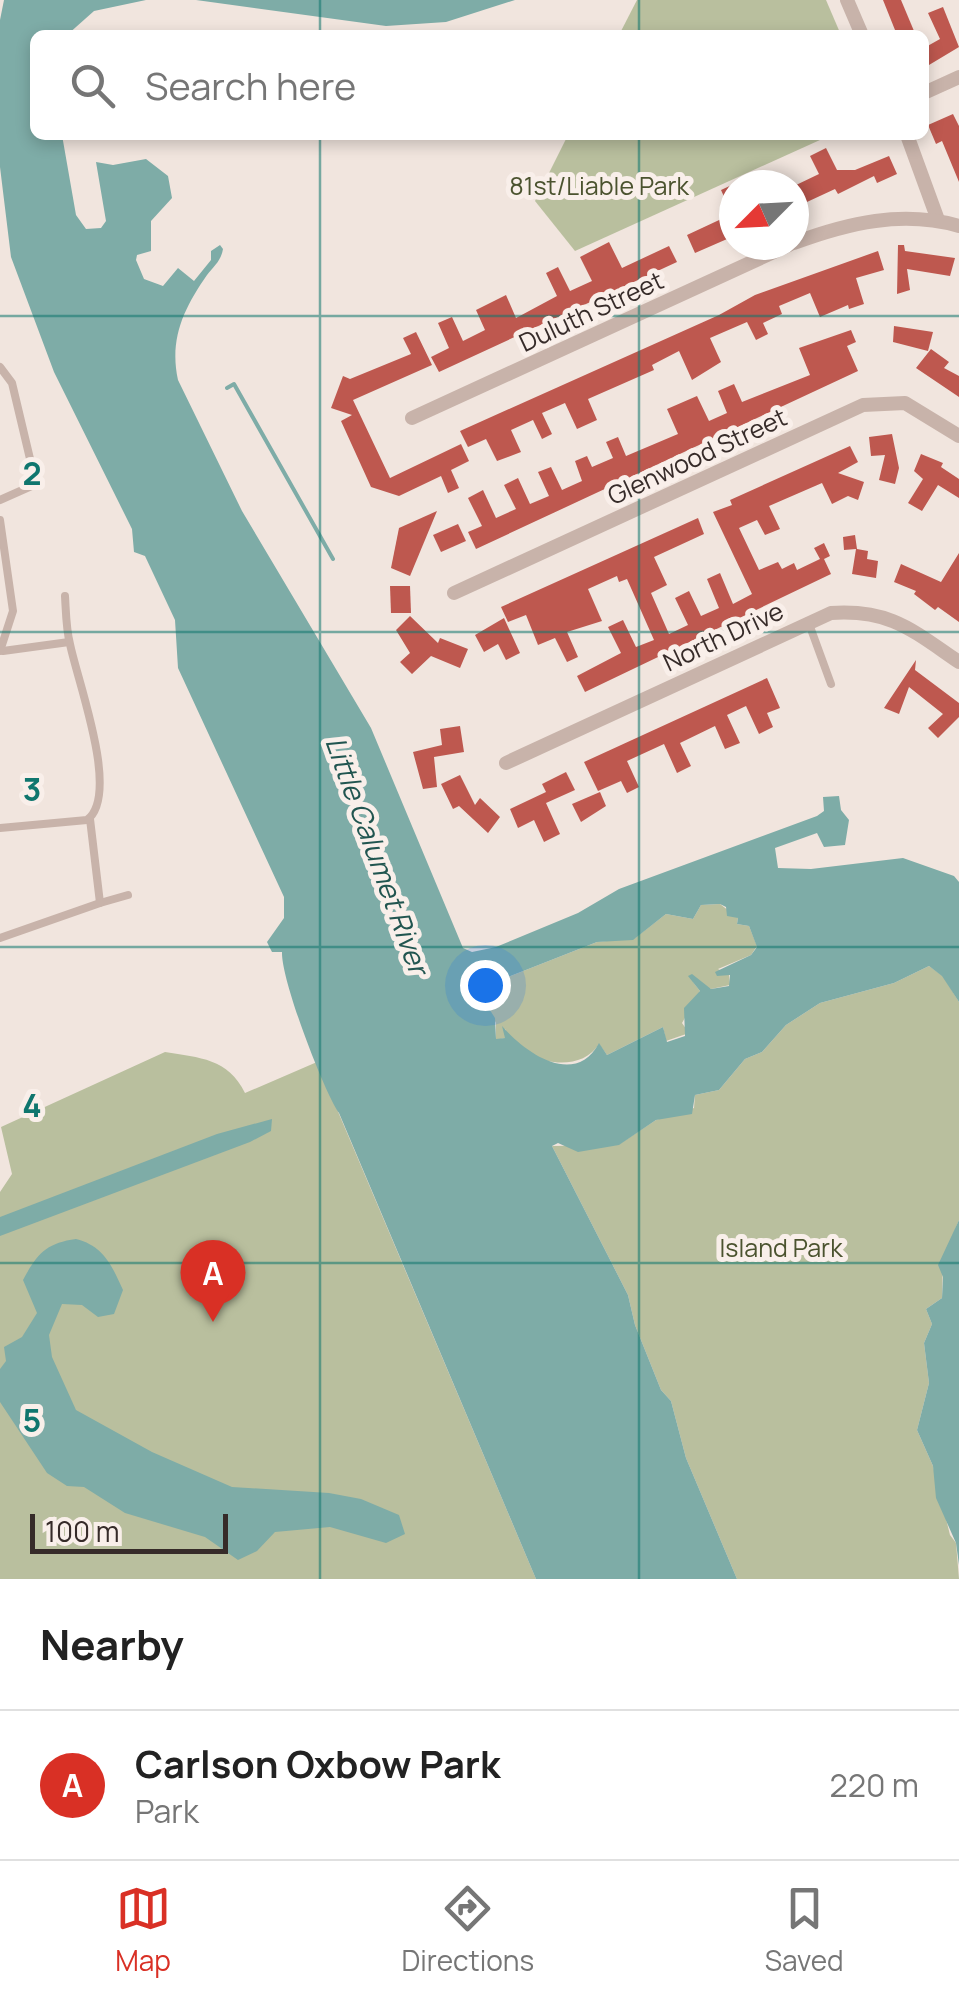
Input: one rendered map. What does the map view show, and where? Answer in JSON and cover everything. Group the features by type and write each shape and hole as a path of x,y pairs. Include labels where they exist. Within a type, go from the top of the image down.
{"street":[{"path":"847,0 860,30"},
{"path":"929,90 959,77"},
{"path":"908,140 938,220"},
{"name":"Duluth Street","path":"809,237 884,218 938,220 959,226"},
{"name":"Duluth Street","path":"412,418 756,260"},
{"name":"Glenwood Street","path":"454,593 863,405 905,404 959,436"},
{"name":"North Drive","path":"506,763 831,613 865,610 892,617 959,662"}],"lane":[{"path":"0,366 12,383 36,484 0,500"},
{"path":"0,520 12,611 2,651 69,642"},
{"path":"65,596 69,642 98,766 99,798 90,819 100,903"},
{"path":"808,621 831,684"},
{"path":"0,828 90,819"},
{"path":"0,938 128,895"}],"green space":[{"path":"637,0 826,0 839,30 622,30"},
{"name":"81st/Liable Park","path":"566,140 820,140 754,170 719,170 719,186 575,251 535,201"},
{"path":"720,904 738,918 737,924 749,926 757,946 751,955 718,969 729,975 730,985 711,989 693,982 700,991 682,1023 689,1033 666,1041 663,1027 607,1055 599,1044 590,1054 565,1063 536,1058 513,1041 505,1029 505,1038 496,1040 496,1023 486,1004 493,987 503,979 597,942 635,938 666,914 693,919 701,905"},
{"name":"Island Park","path":"929,966 943,976 959,1002 959,1220 943,1259 942,1298 926,1309 932,1324 924,1343 929,1383 917,1430 933,1466 950,1535 956,1543 959,1579 737,1579 686,1458 671,1401 661,1390 635,1325 628,1295 552,1146 618,1145 656,1120 694,1108 695,1095 719,1090 745,1059 762,1052 786,1025 820,1003 894,983"},
{"path":"165,1052 221,1066 245,1093 317,1062 536,1579 0,1579 0,1192 12,1174 1,1127"}],"water":[{"name":"Little Calumet River","path":"4,0 146,0 94,11 73,30 30,30 30,140 63,140 76,215 86,229 101,228 106,221 96,162 113,165 146,159 168,176 172,198 151,221 151,251 137,255 144,279 163,286 178,268 194,281 211,260 211,251 220,245 223,249 180,324 175,351 178,380 242,511 371,728 463,948 472,952 496,947 578,913 619,889 817,816 824,811 823,797 839,796 841,810 849,820 845,845 824,847 817,833 775,848 778,868 811,869 903,858 954,876 959,882 959,1002 942,976 929,966 894,983 820,1003 786,1025 762,1052 745,1059 719,1090 695,1095 692,1114 656,1120 619,1145 578,1152 558,1143 552,1146 628,1295 635,1325 661,1390 671,1401 686,1458 737,1579 536,1579 315,1062 296,1011 282,952 272,952 267,942 284,918 284,897 178,668 175,620 145,556 134,552 132,529 54,372 11,257 0,167 0,20","holes":["720,904 726,907 727,916 738,918 737,924 749,926 757,947 751,955 715,972 717,976 730,975 729,986 711,989 692,974 688,976 700,991 684,1008 685,1036 667,1042 663,1027 607,1055 599,1043 589,1056 564,1065 536,1055 502,1026 505,1038 496,1039 495,1018 486,1004 493,987 503,979 597,942 633,940 666,914 693,919 701,905"]},
{"path":"196,0 515,0 446,22 386,26"},
{"path":"272,1119 271,1131 250,1142 0,1236 0,1217 217,1134"},
{"path":"959,1220 959,1565 956,1543 936,1498 933,1466 917,1430 929,1383 924,1343 932,1324 926,1309 942,1298 943,1277 938,1265"},
{"path":"76,1239 100,1252 123,1290 114,1314 98,1317 82,1305 62,1304 49,1335 52,1357 76,1410 152,1452 232,1487 329,1493 361,1499 399,1515 405,1534 386,1543 330,1527 275,1532 257,1551 238,1560 205,1537 125,1513 84,1487 67,1486 47,1473 0,1402 0,1369 6,1361 4,1347 22,1337 37,1313 23,1280 28,1271 50,1247"}],"building":[{"path":"883,0 901,0 914,30 895,30"},
{"path":"943,7 959,47 929,65 929,45 940,39 928,13"},
{"path":"953,114 959,126 959,182 942,141 936,144 929,125"},
{"path":"826,148 837,170 855,170 889,156 897,174 877,183 874,176 838,194 835,189 809,201 809,179 819,174 810,156"},
{"path":"719,220 719,243 695,253 687,235"},
{"path":"609,242 622,268 669,246 677,262 439,372 431,357 449,348 438,323 452,317 463,341 485,330 476,310 506,295 516,318 557,296 546,273 558,267 570,291 592,281 580,257"},
{"path":"898,245 904,245 905,251 955,258 950,276 907,269 910,290 897,294"},
{"path":"878,251 884,270 856,278 864,304 849,309 848,305 820,317 810,293 779,306 782,314 763,323 768,334 756,340 747,322 710,338 721,362 692,380 679,351 652,365 654,370 588,399 597,420 577,429 565,403 542,413 552,434 542,439 533,420 511,430 521,452 497,461 486,439 468,447 460,431 719,315 755,295"},
{"path":"894,326 933,332 928,351 893,342"},
{"path":"851,330 856,342 847,346 858,371 476,549 468,532 482,526 468,498 483,490 496,518 516,509 504,485 518,478 530,504 549,496 538,472 551,467 562,490 582,481 575,461 587,456 592,467 613,458 606,442 618,437 626,456 678,434 667,409 697,396 709,421 727,413 718,391 734,384 742,402 810,375 799,348"},
{"path":"416,332 432,365 353,400 390,478 461,444 469,461 451,470 459,488 448,493 441,476 399,496 371,487 341,421 352,415 331,408 343,376 350,379 411,354 403,338"},
{"path":"931,349 949,362 944,368 959,376 959,397 916,368"},
{"path":"892,434 899,468 895,484 879,480 885,455 871,456 869,437"},
{"path":"850,446 858,462 838,473 864,482 858,500 848,496 832,504 822,483 769,506 780,529 765,535 757,520 739,528 759,570 778,562 782,569 794,563 797,570 820,559 814,548 824,543 830,556 824,559 831,574 585,692 577,676 621,653 608,627 623,620 636,647 654,640 627,579 619,582 617,576 588,589 602,621 567,632 578,657 567,662 555,638 538,645 526,615 508,622 501,607 698,518 704,534 654,557 667,585 651,593 669,634 688,625 675,598 689,591 701,616 719,608 707,579 720,573 733,604 752,594 713,512 732,505 730,500"},
{"path":"921,454 943,463 941,467 959,479 959,498 938,485 922,511 908,503 923,479 914,471"},
{"path":"437,511 410,576 391,568 399,528"},
{"path":"458,524 466,541 441,552 433,535"},
{"path":"855,535 857,549 868,551 867,559 878,561 876,578 852,574 856,549 844,550 843,537"},
{"path":"959,553 959,622 938,607 935,610 914,594 916,591 894,582 901,564 941,582"},
{"path":"390,586 410,586 411,613 391,613"},
{"path":"410,616 438,643 440,638 468,649 460,668 431,656 412,674 400,662 410,653 396,630"},
{"path":"504,618 520,653 506,660 498,644 484,652 475,635"},
{"path":"916,660 915,670 959,703 959,717 938,738 928,728 943,714 909,687 899,714 884,708"},
{"path":"767,678 780,708 767,713 773,727 759,734 746,706 727,715 740,743 725,749 715,726 680,743 691,766 677,773 664,744 627,761 639,787 627,793 621,781 598,791 584,762"},
{"path":"460,726 464,752 434,757 437,787 423,789 413,752 442,745 440,729"},
{"path":"566,772 575,790 546,803 560,834 544,842 534,820 518,828 510,809 546,792 542,784"},
{"path":"460,775 475,805 480,798 500,817 488,833 459,806 453,809 441,784"},
{"path":"600,792 606,806 581,822 572,804"}],"waterway":[{"path":"227,388 234,384 333,559"}],"place":[{"name":"Carlson Oxbow Park","path":"213,1322"}]}
